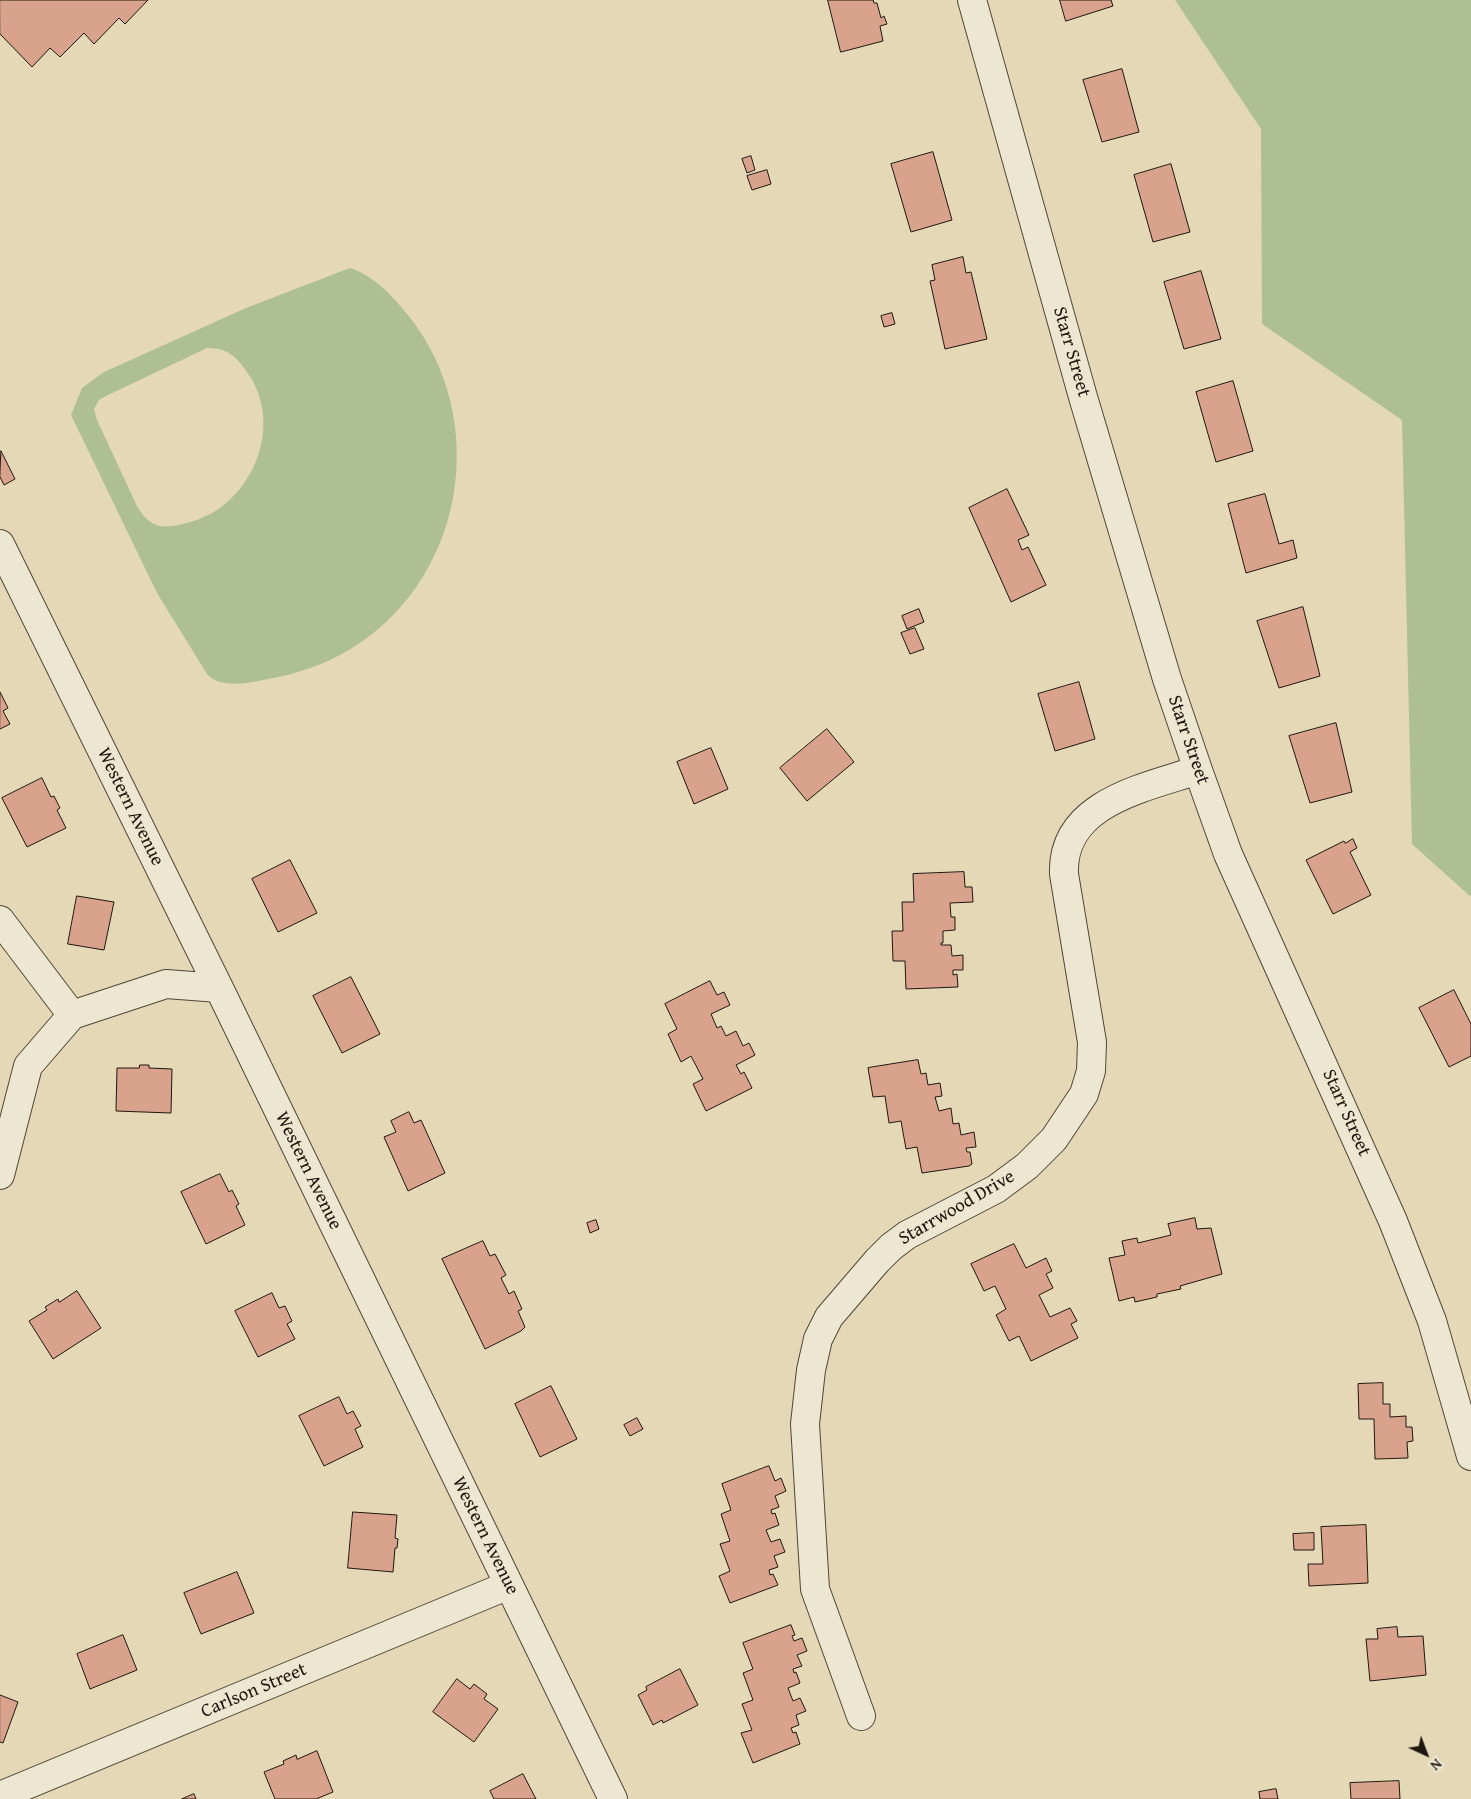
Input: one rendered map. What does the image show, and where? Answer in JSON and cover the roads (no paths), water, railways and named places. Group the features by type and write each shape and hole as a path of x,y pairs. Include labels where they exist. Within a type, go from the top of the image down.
{"street":[{"name":"Starr Street","path":"972,0 1092,425 1167,679 1198,770 1228,854 1393,1221 1432,1321 1471,1456"},
{"name":"Western Avenue","path":"0,544 219,988 613,1799"},
{"name":"Starrwood Drive","path":"861,1716 814,1589 805,1424 811,1370 818,1340 829,1317 877,1261 892,1247 907,1235 1003,1184 1042,1153 1066,1124 1088,1082 1091,1071 1092,1042 1064,874 1064,860 1068,842 1081,823 1098,809 1150,786 1198,770"},
{"path":"0,920 72,1015"},
{"path":"0,1175 28,1066 72,1015 166,984 219,988"},
{"name":"Carlson Street","path":"0,1796 509,1585"}]}
